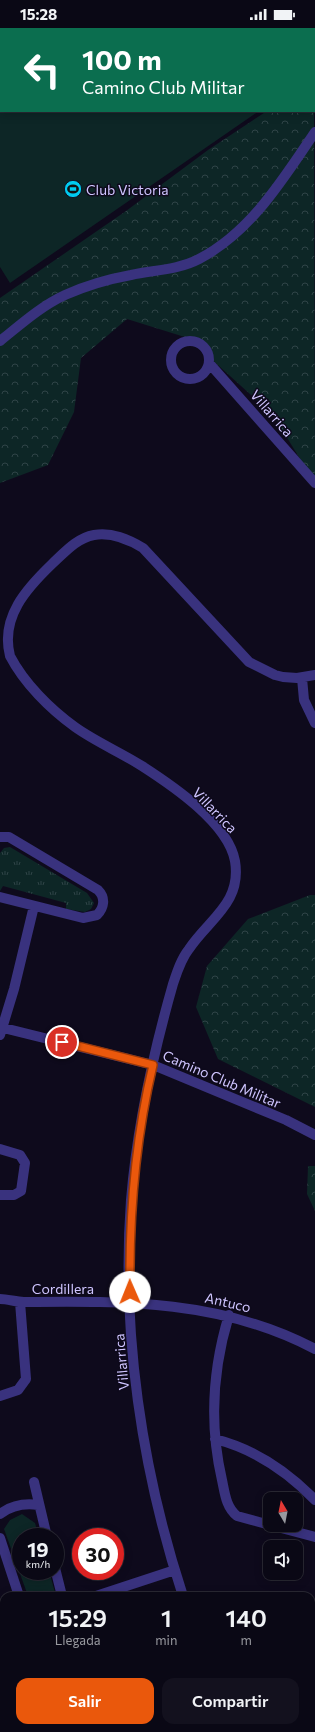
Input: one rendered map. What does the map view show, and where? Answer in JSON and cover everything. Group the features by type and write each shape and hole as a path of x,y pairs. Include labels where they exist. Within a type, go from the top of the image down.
{"street":[{"path":"0,341 24,322 64,296 95,284 117,278 179,268 199,259 229,240 259,210 315,132"},
{"name":"Villarrica","path":"209,363 315,483"},
{"name":"Villarrica","path":"182,1592 155,1494 144,1438 135,1370 130,1304 130,1236 134,1169 144,1106 173,985 183,957 198,937 225,907 232,893 236,866 231,848 220,831 188,800 141,765 77,728 53,709 39,695 16,665 6,646 5,629 10,611 23,591 74,544 96,534 117,535 126,538 143,548 250,662 275,675 302,678 315,675"},
{"path":"302,678 304,700 315,723"},
{"path":"0,836 9,837 98,890 104,901 103,907 97,915 87,918 0,897"},
{"path":"1,1030 14,989 34,906"},
{"name":"Camino Club Militar","path":"1,1030 153,1065 279,1117 315,1134"},
{"path":"0,1149 20,1155 25,1163 21,1191 14,1195 0,1195"},
{"name":"Cordillera","path":"0,1299 20,1302 106,1301 130,1304"},
{"name":"Cordillera","path":"0,1396 18,1390 26,1379 20,1302"},
{"name":"Antuco","path":"130,1304 180,1306 229,1316 280,1332 315,1348"},
{"path":"229,1316 221,1345 214,1384 213,1409 220,1473 229,1507 237,1516 263,1523"},
{"path":"215,1438 259,1455 290,1477 315,1500"},
{"path":"34,1482 38,1505 44,1528"},
{"path":"0,1514 14,1506 30,1504 38,1505"},
{"path":"296,1532 315,1537"},
{"path":"0,1538 18,1592"},
{"path":"108,1592 175,1570"},
{"path":"58,1580 61,1592"}],"green space":[{"name":"Club Victoria","path":"0,112 258,112 10,283 0,267"},
{"path":"265,112 314,112 315,483 273,415 188,338 127,319 81,358 74,412 48,465 0,483 0,298 126,211 208,150"},
{"path":"10,847 87,893 94,903 91,909 85,912 66,909 66,903 3,886 0,891 0,853 4,848"},
{"path":"310,895 315,895 315,1107 218,1059 196,1007 207,966 248,919"},
{"path":"308,1166 315,1166 315,1211 307,1194"},
{"path":"22,1514 35,1523 36,1528 12,1528 12,1551 4,1529 10,1520"},
{"path":"22,1580 52,1580 55,1592 27,1592"}],"place":[{"name":"Club Victoria","path":"73,189"}],"route":[{"path":"62,1042 153,1065 145,1099 134,1169 131,1203 130,1292"}]}
